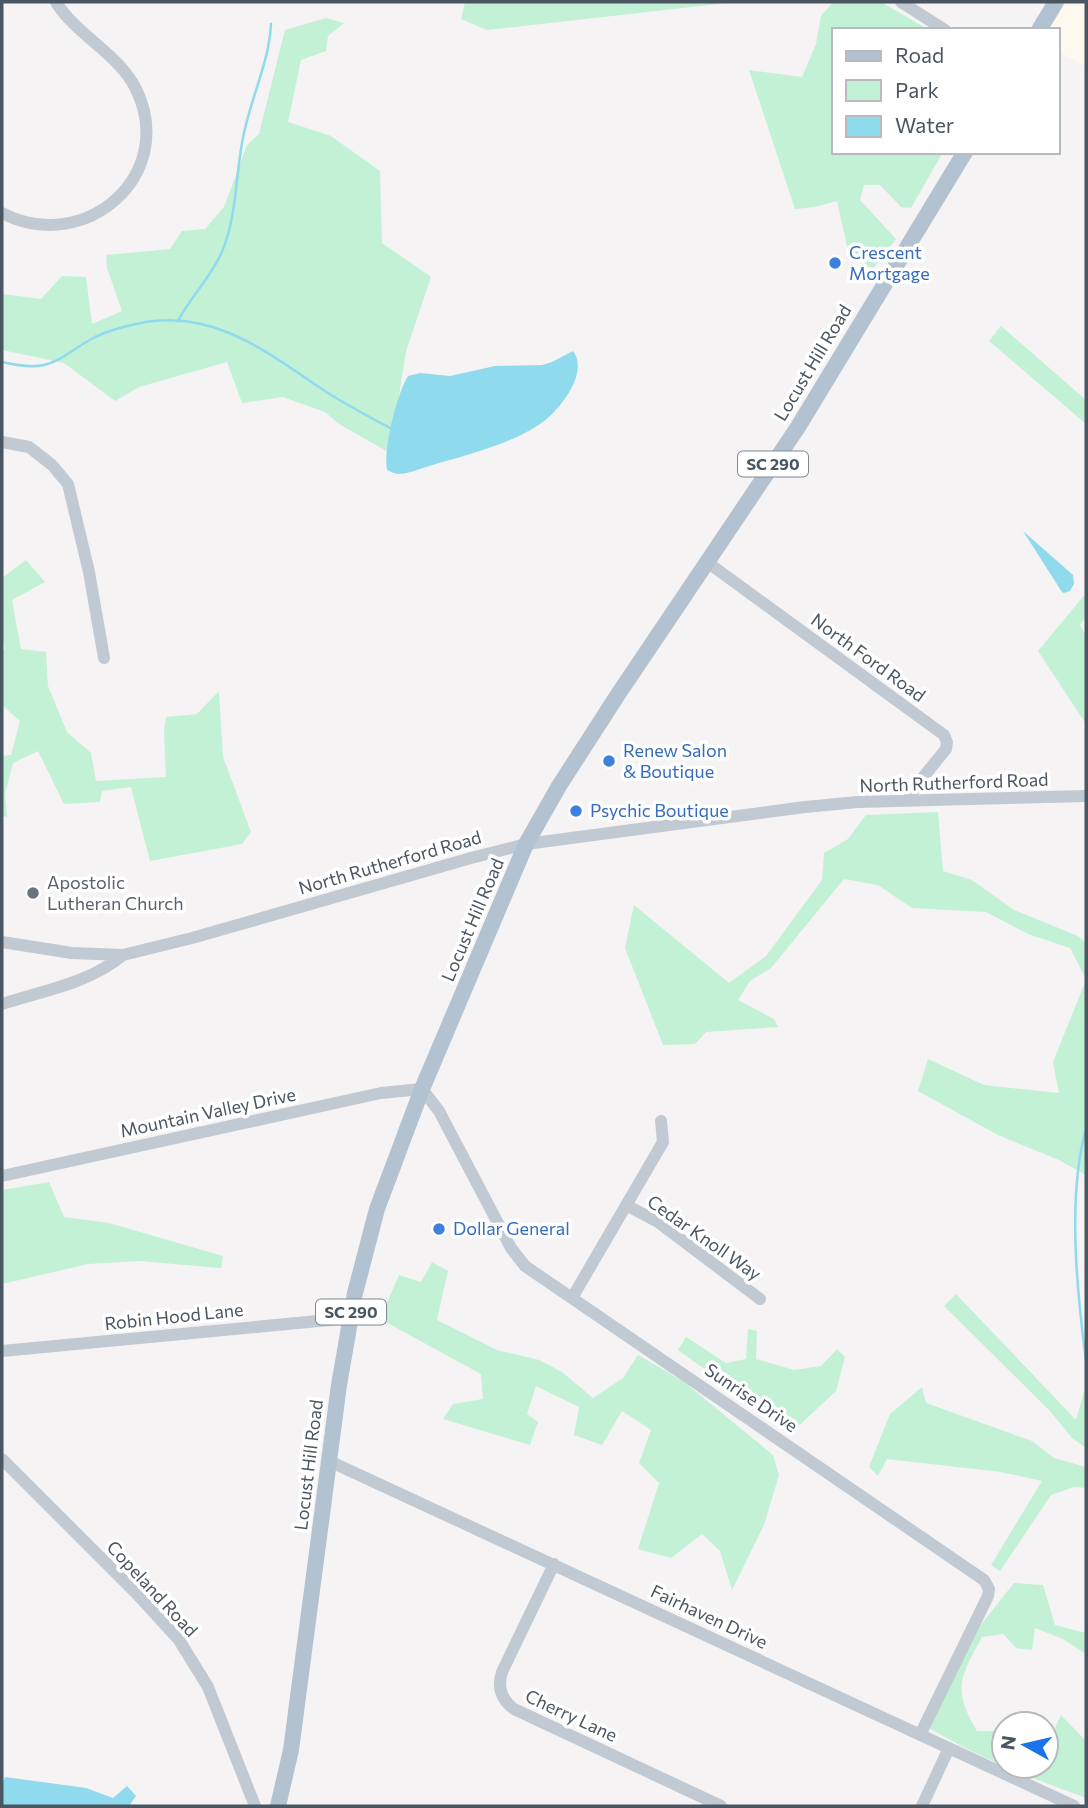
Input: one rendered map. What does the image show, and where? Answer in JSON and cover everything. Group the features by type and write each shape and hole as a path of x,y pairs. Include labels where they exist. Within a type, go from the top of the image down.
{"main road":[{"path":"1040,28 1056,2"},
{"name":"Locust Hill Road","path":"278,1806 291,1751 328,1461 350,1318 377,1209 422,1089 526,845 575,760 797,427 964,154"}],"street":[{"path":"2,213 25,223 50,226 87,219 111,204 124,191 142,156 144,116 136,90 124,71 70,21 56,2"},
{"path":"901,2 942,28"},
{"path":"2,442 29,447 52,465 68,484 89,572 104,658"},
{"name":"North Ford Road","path":"707,562 944,735 946,749 908,800"},
{"name":"North Rutherford Road","path":"2,942 72,953 122,955 192,938 458,861 526,845 806,807 908,800 1086,796"},
{"path":"2,1004 108,968 122,955"},
{"name":"Mountain Valley Drive","path":"2,1176 380,1093 422,1089"},
{"name":"Sunrise Drive","path":"422,1089 439,1111 517,1258 533,1272 984,1580 989,1589 988,1596 920,1735"},
{"path":"572,1298 663,1142 661,1121"},
{"name":"Cedar Knoll Way","path":"628,1206 658,1222 760,1298"},
{"name":"Robin Hood Lane","path":"2,1352 350,1318"},
{"name":"Copeland Road","path":"2,1460 179,1640 208,1688 256,1806"},
{"name":"Fairhaven Drive","path":"328,1461 1074,1806"},
{"name":"Cherry Lane","path":"554,1564 502,1672 500,1686 504,1698 514,1709 721,1806"},
{"path":"922,1806 949,1748"}],"shaded area":[{"path":"1060,2 1086,2 1086,67 1060,52 1060,28 1044,28"}],"green space":[{"path":"465,2 727,3 487,30 461,19"},
{"path":"833,2 881,2 926,28 832,28 832,154 942,154 911,208 901,207 880,185 864,185 860,200 896,239 872,270 847,246 837,201 795,209 749,70 802,77 816,44 821,16"},
{"path":"326,18 344,23 328,36 326,51 301,60 288,122 331,136 380,171 382,243 431,277 406,351 390,453 339,424 325,412 283,397 242,403 227,362 139,387 115,401 64,363 2,350 2,294 41,299 62,276 86,277 92,324 122,311 107,268 106,255 170,249 182,231 205,229 224,207 247,145 259,134 285,30"},
{"path":"1001,326 1086,400 1086,424 989,341"},
{"path":"26,560 45,582 12,600 21,649 46,652 48,686 67,732 91,753 96,781 166,777 166,717 197,714 219,691 223,757 251,832 242,844 150,861 131,787 102,791 100,802 64,804 38,751 13,763 5,793 7,817 2,816 2,756 11,755 20,721 2,705 2,650 5,649 2,635 2,578"},
{"path":"1086,593 1086,616 1080,625 1086,636 1086,724 1038,651"},
{"path":"938,812 943,871 972,880 1014,910 1078,936 1086,943 1086,979 1070,948 1028,934 986,912 912,908 878,885 844,879 771,968 750,981 738,1000 774,1019 778,1027 706,1032 695,1044 663,1045 625,948 634,905 729,983 766,956 822,880 824,853 848,839 866,815"},
{"path":"1086,980 1086,1175 1059,1160 998,1135 918,1091 928,1059 984,1085 1059,1093 1053,1062"},
{"path":"49,1182 64,1217 109,1223 223,1256 221,1268 139,1261 88,1264 2,1284 2,1190"},
{"path":"432,1262 448,1271 437,1320 497,1350 539,1360 562,1372 593,1398 623,1378 638,1355 684,1382 773,1455 779,1475 764,1525 732,1590 720,1551 702,1534 671,1558 638,1549 659,1483 639,1463 651,1430 622,1411 602,1445 574,1435 579,1407 536,1386 527,1414 538,1422 530,1445 443,1419 453,1404 483,1399 481,1374 380,1319 399,1275 421,1282"},
{"path":"956,1294 1076,1420 1086,1385 1086,1448 1072,1438 1050,1411 944,1306"},
{"path":"748,1329 757,1331 756,1359 794,1370 821,1366 837,1349 845,1357 836,1391 792,1432 678,1350 686,1337 726,1363 746,1359"},
{"path":"922,1387 926,1403 1032,1441 1054,1458 1086,1467 1086,1488 1074,1487 1051,1495 1000,1571 991,1565 1042,1481 1001,1472 887,1459 878,1476 869,1467 890,1414"},
{"path":"1014,1583 1043,1585 1055,1625 1086,1633 1086,1654 1063,1639 1035,1628 1032,1650 1016,1648 1003,1634 982,1637 968,1663 962,1684 964,1704 977,1731 990,1731 990,1760 929,1728 979,1627"},
{"path":"1061,1715 1086,1741 1086,1798 1039,1780 1060,1780"}],"water":[{"path":"573,351 578,368 573,386 555,411 537,426 492,447 414,471 398,474 387,470 387,449 392,422 408,376 420,373 450,376 495,366 542,365"},
{"path":"1023,531 1073,575 1074,584 1070,591 1062,592"},
{"path":"5,1777 86,1788 113,1798 127,1786 136,1796 129,1806 2,1806 2,1784"}],"waterway":[{"path":"178,321 216,263 226,239 244,133 264,65 271,24"},
{"path":"2,362 43,365 61,358 95,337 120,328 164,320 191,322 216,328 263,350 331,395 392,429"},
{"path":"1086,1129 1080,1155 1075,1214 1077,1275 1086,1361"}],"place":[{"name":"Crescent Mortgage","path":"835,263"},
{"name":"Renew Salon & Boutique","path":"609,761"},
{"name":"Psychic Boutique","path":"576,811"},
{"name":"Apostolic Lutheran Church","path":"33,893"},
{"name":"Dollar General","path":"439,1229"}]}
